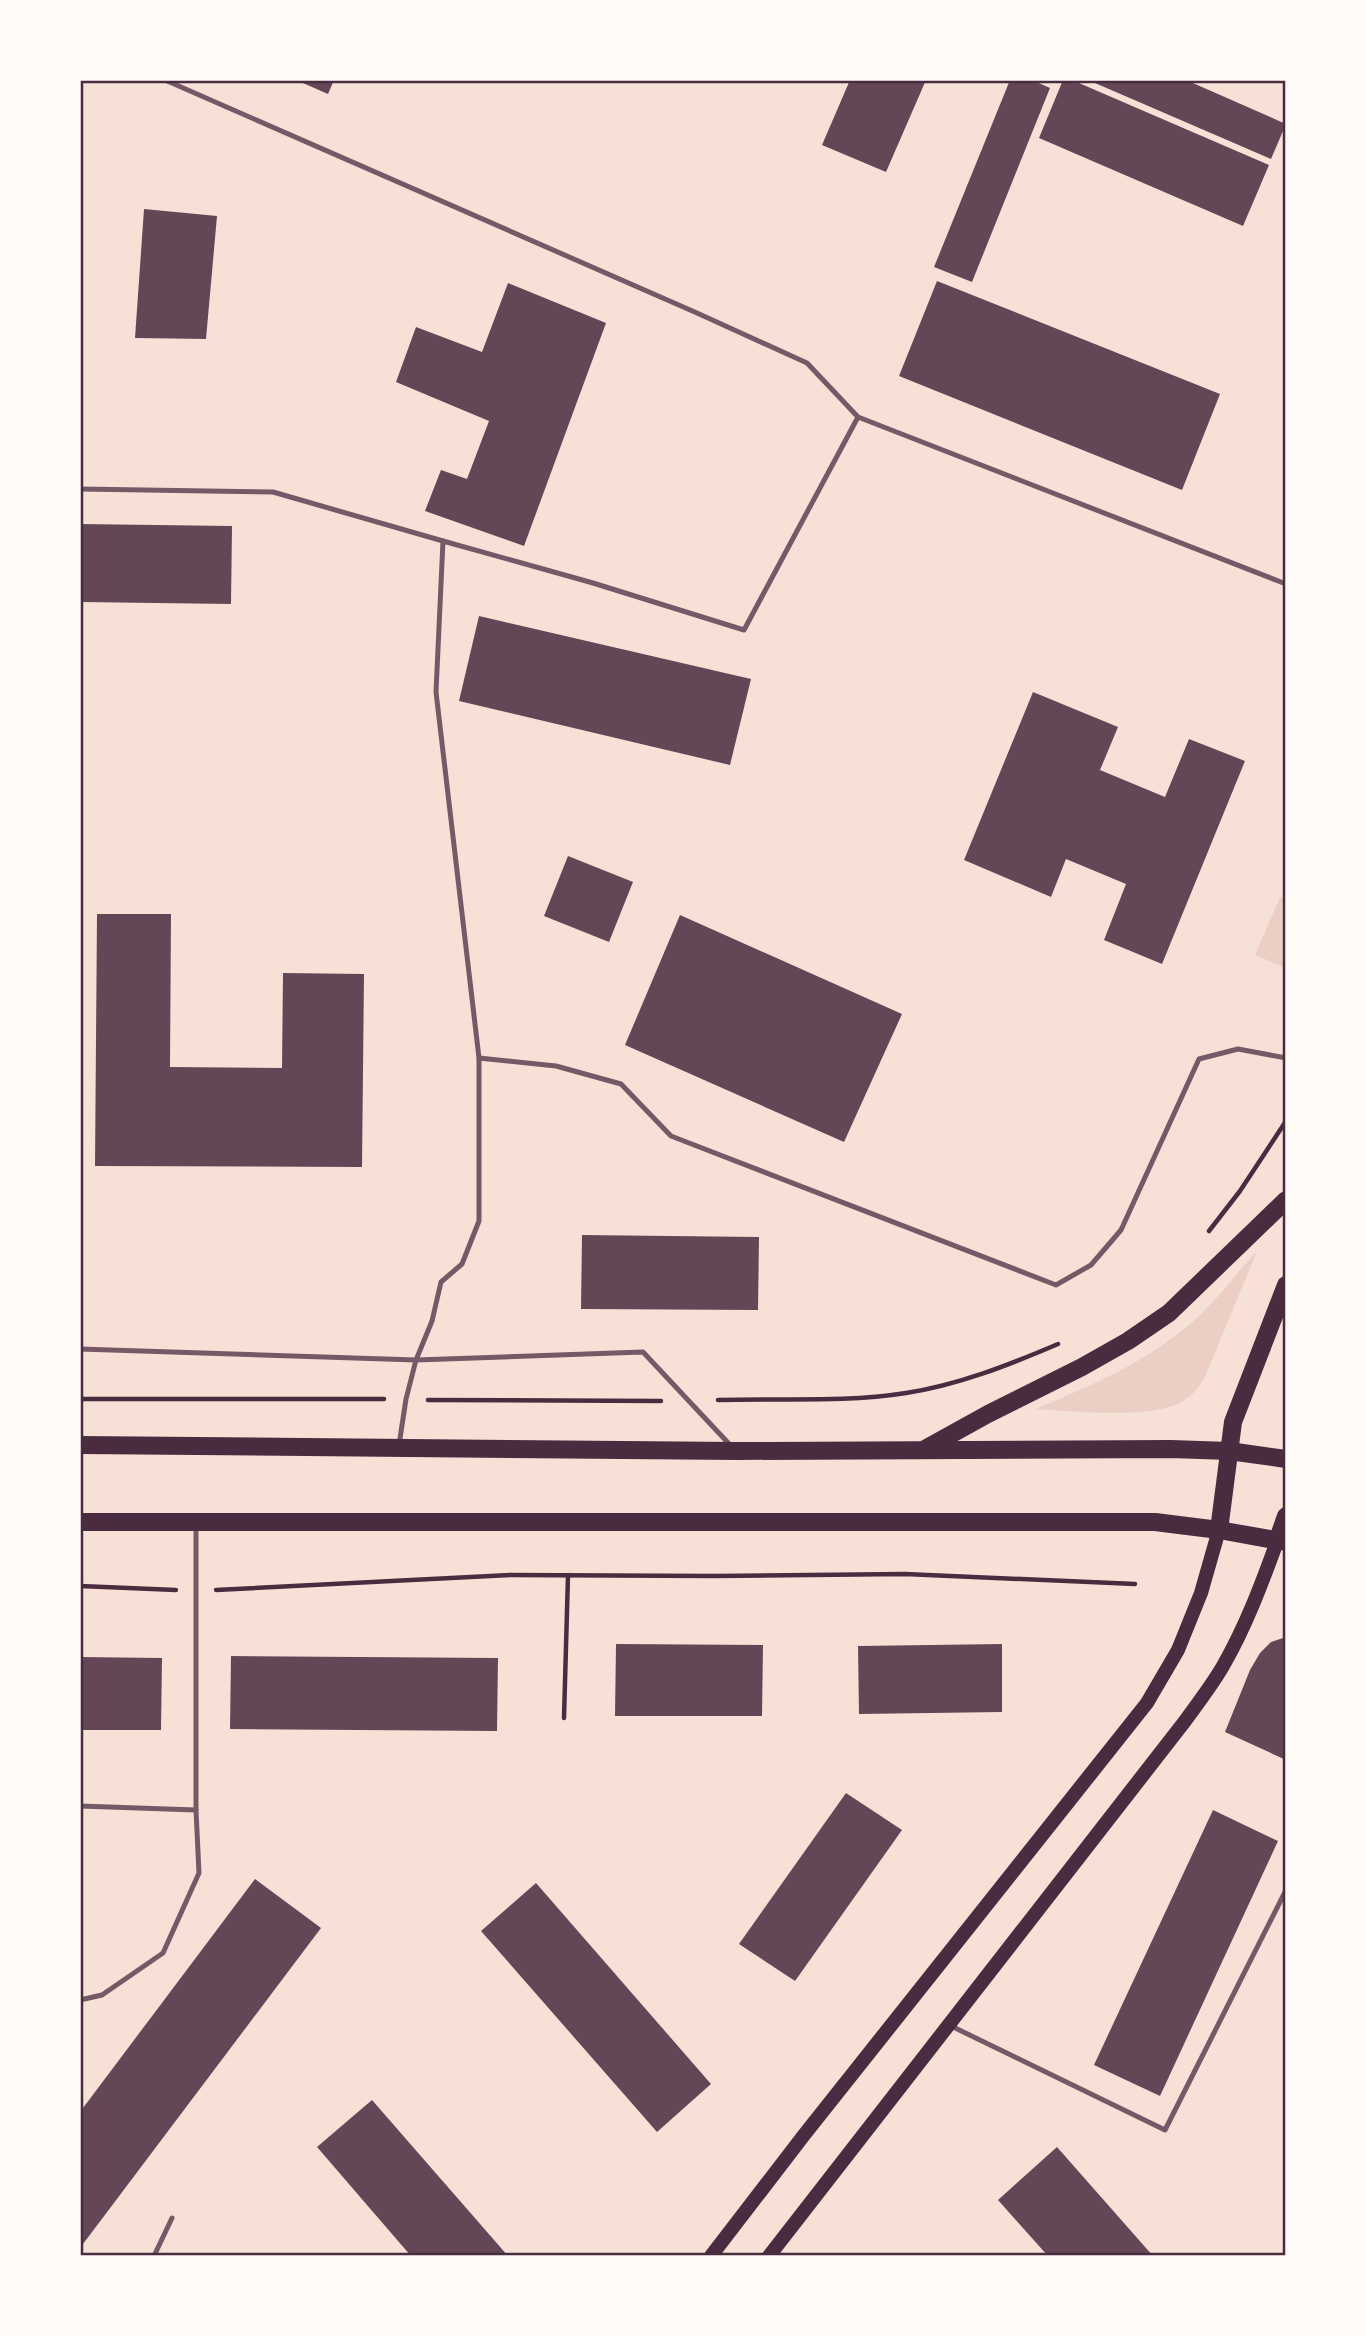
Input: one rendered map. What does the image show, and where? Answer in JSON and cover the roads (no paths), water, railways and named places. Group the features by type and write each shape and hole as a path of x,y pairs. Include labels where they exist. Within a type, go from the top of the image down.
{"main road":[{"path":"921,1451 1082,1367 1159,1320 1210,1275 1286,1200"},
{"path":"711,2256 1147,1703 1183,1639 1201,1593 1219,1530 1233,1422 1286,1285"},
{"path":"80,1445 737,1451 1160,1449 1229,1451 1286,1459"},
{"path":"769,2256 1185,1721 1236,1642 1282,1541 1286,1516"},
{"path":"80,1522 1154,1522 1282,1541"}],"lane":[{"path":"165,80 807,363 858,417 1286,584"},
{"path":"80,489 273,492 744,629 858,417"},
{"path":"399,1447 406,1399 416,1360 432,1321 442,1282 462,1264 479,1221 479,1058 436,692 443,541"},
{"path":"479,1058 556,1066 621,1084 671,1136 1056,1285 1091,1265 1121,1230 1199,1059 1238,1049 1286,1058"},
{"path":"80,1349 416,1360 643,1352 737,1451"},
{"path":"80,2000 103,1995 163,1953 199,1873 196,1810 196,1522"},
{"path":"80,1806 196,1810"},
{"path":"949,2025 1165,2130 1286,1890"},
{"path":"154,2256 172,2218"}]}
